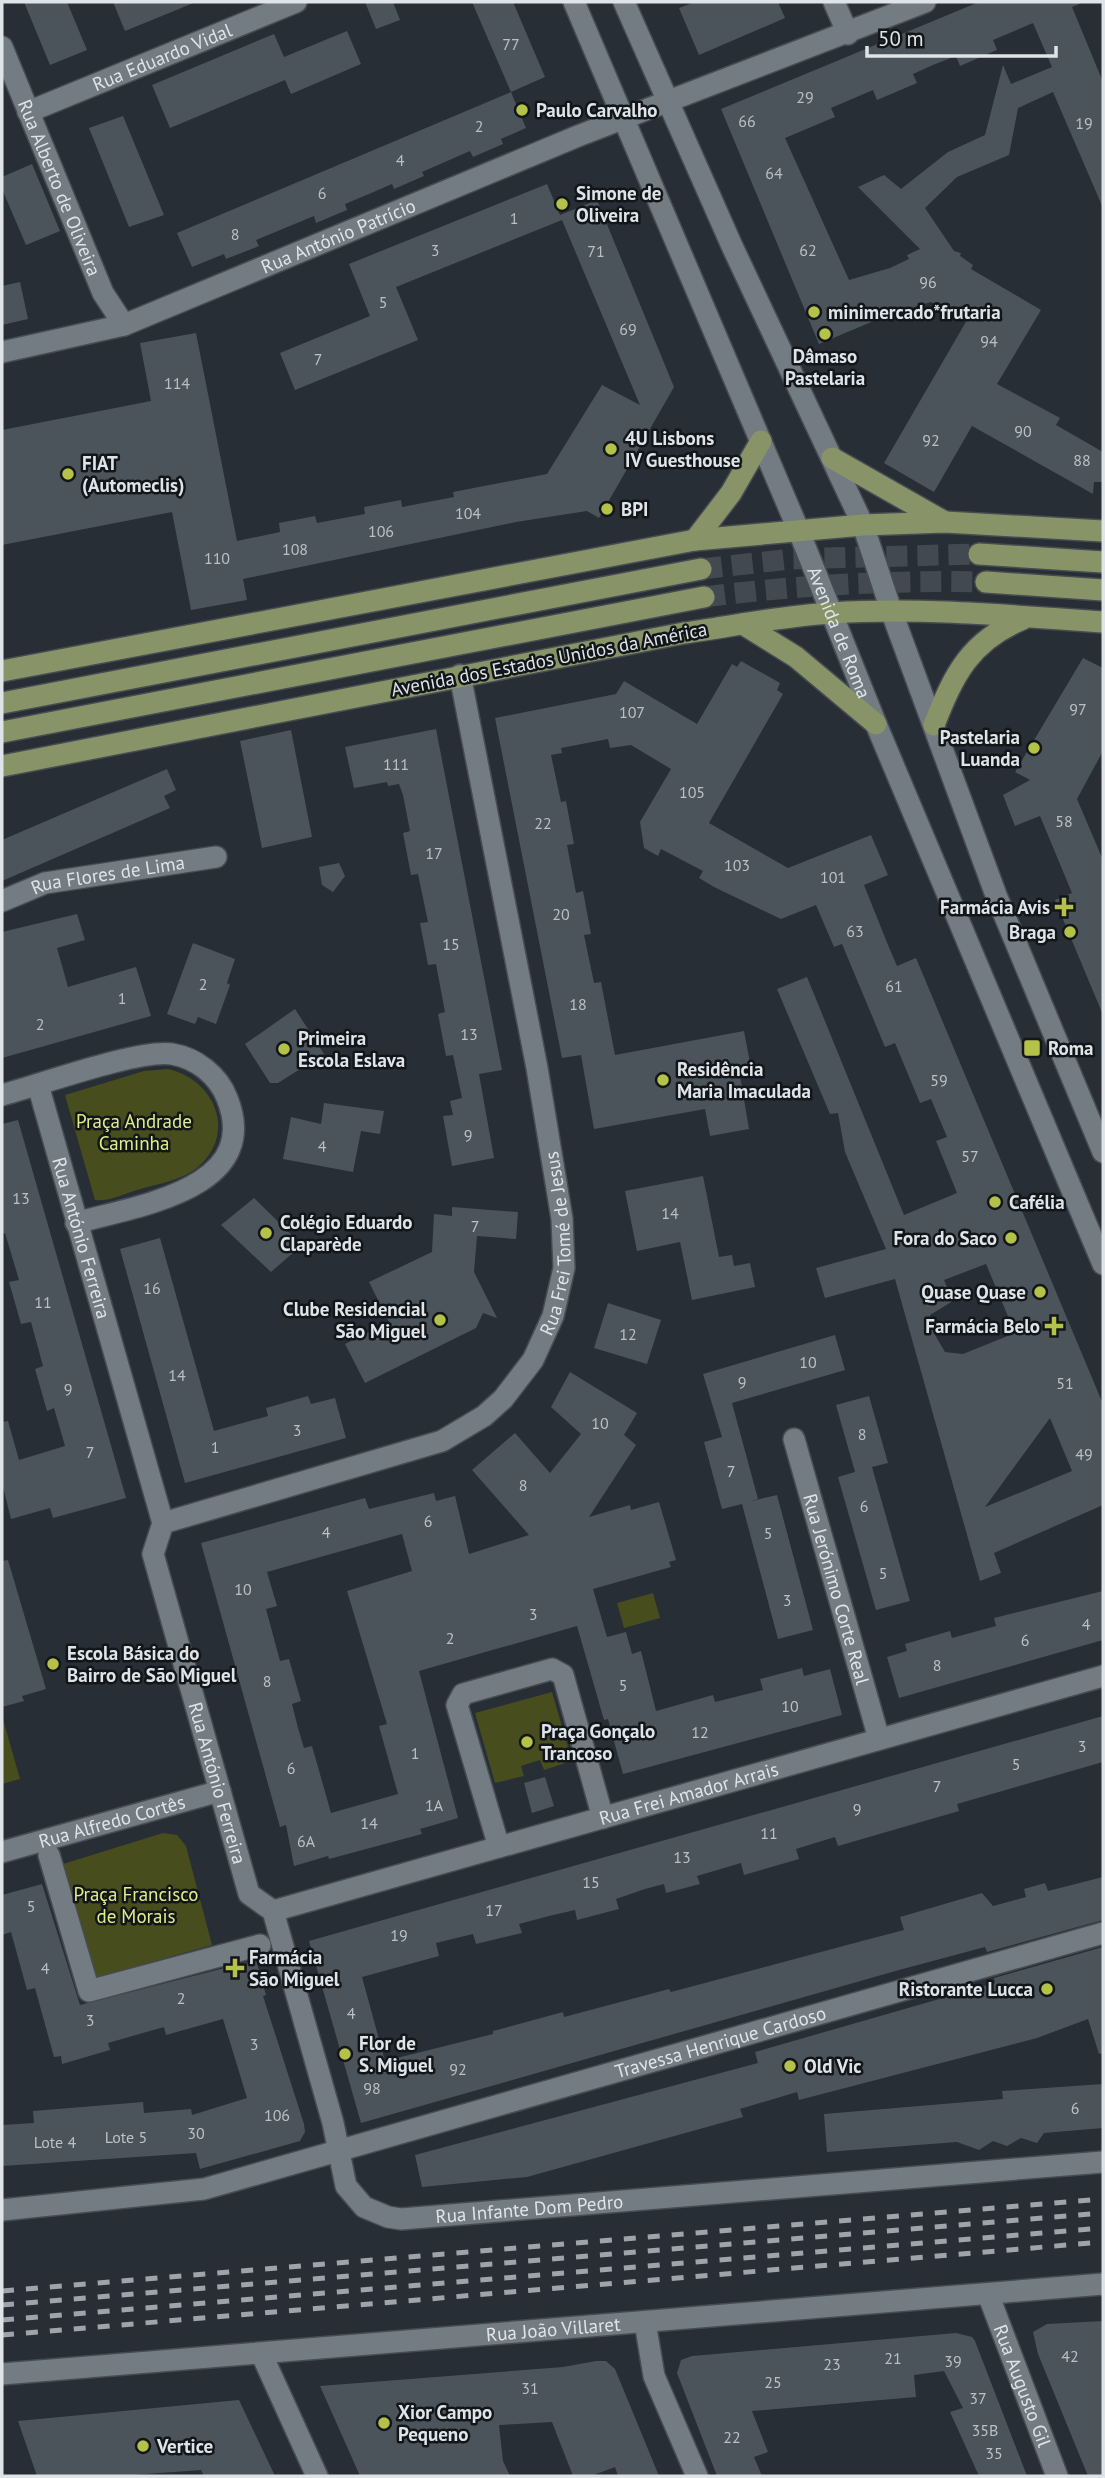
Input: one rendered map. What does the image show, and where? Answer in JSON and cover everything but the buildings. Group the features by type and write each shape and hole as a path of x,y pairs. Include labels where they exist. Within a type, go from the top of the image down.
{"main road":[{"path":"695,540 720,509 761,441"},
{"path":"832,458 945,522"},
{"path":"2,671 695,540 799,529 945,522 1103,531"},
{"path":"979,554 1103,562"},
{"path":"2,702 701,569"},
{"path":"986,582 1103,590"},
{"name":"Avenida dos Estados Unidos da América","path":"2,732 704,597"},
{"name":"Avenida dos Estados Unidos da América","path":"2,766 460,675 743,624 834,613 1026,617 1103,622"},
{"path":"934,725 966,658 994,632 1026,617"},
{"path":"743,624 796,657 876,724"}],"street":[{"name":"Rua Eduardo Vidal","path":"28,112 296,2"},
{"name":"Avenida de Roma","path":"574,2 799,529 876,724 1103,1264"},
{"path":"624,2 732,246 863,525 892,613 996,895 1103,1152"},
{"path":"834,2 848,34"},
{"name":"Rua António Patrício","path":"2,352 124,326 624,118 848,34 925,2"},
{"name":"Rua Alberto de Oliveira","path":"2,47 103,293 124,326"},
{"name":"Rua Frei Tomé de Jesus","path":"163,1523 419,1451 442,1441 484,1416 503,1399 533,1360 554,1316 564,1268 562,1219 537,1068 460,675"},
{"name":"Rua Flores de Lima","path":"2,901 45,883 216,857"},
{"path":"2,1095 141,1056 170,1054 183,1057 208,1070 217,1080 230,1105 232,1119 229,1147 224,1160 206,1180 180,1194 76,1223"},
{"name":"Rua António Ferreira","path":"38,1085 163,1523 153,1554 249,1894 273,1911"},
{"name":"Rua Jerónimo Corte Real","path":"794,1439 879,1739"},
{"path":"499,1847 457,1705 463,1694 492,1685 552,1669 563,1675 603,1818"},
{"name":"Rua Frei Amador Arrais","path":"273,1911 1103,1676"},
{"name":"Rua Alfredo Cortês","path":"2,1852 220,1791"},
{"path":"49,1855 89,1991 260,1945"},
{"path":"2,2210 204,2189 337,2149 333,2123 273,1911"},
{"name":"Travessa Henrique Cardoso","path":"337,2149 1103,1933"},
{"name":"Rua Infante Dom Pedro","path":"337,2149 341,2172 354,2197 375,2213 401,2219 1103,2162"},
{"name":"Rua João Villaret","path":"2,2374 262,2355 1103,2284"},
{"name":"Rua Augusto Gil","path":"988,2294 1056,2476"},
{"path":"645,2322 654,2376 696,2476"},
{"path":"262,2355 317,2476"}],"green space":[{"name":"Praça Andrade Caminha","path":"168,1069 198,1084 215,1109 217,1139 210,1153 198,1167 177,1179 111,1199 95,1200 65,1095 144,1071"},
{"path":"653,1593 660,1618 624,1628 617,1603"},
{"path":"552,1692 572,1761 544,1770 540,1760 521,1766 524,1776 495,1783 475,1713"},
{"path":"2,1720 20,1779 2,1784"},
{"name":"Praça Francisco de Morais","path":"163,1833 177,1835 186,1846 212,1945 95,1978 63,1864"}],"tunnel":[{"path":"701,569 791,559 979,554"},
{"path":"704,597 845,584 986,582"}],"railway":[{"path":"2,2291 1103,2199"},
{"path":"2,2305 1103,2213"},
{"path":"2,2320 1103,2228"},
{"path":"2,2335 1103,2242"}],"place":[{"name":"Paulo Carvalho","path":"522,110"},
{"name":"Simone de Oliveira","path":"562,204"},
{"name":"minimercado*frutaria","path":"814,312"},
{"name":"Dâmaso Pastelaria","path":"825,334"},
{"name":"4U Lisbons IV Guesthouse","path":"611,449"},
{"name":"FIAT (Automeclis)","path":"68,474"},
{"name":"BPI","path":"607,509"},
{"name":"Pastelaria Luanda","path":"1034,748"},
{"name":"Farmácia Avis","path":"1064,907"},
{"name":"Braga","path":"1070,932"},
{"name":"Roma","path":"1032,1048"},
{"name":"Primeira Escola Eslava","path":"284,1049"},
{"name":"Residência Maria Imaculada","path":"663,1080"},
{"name":"Cafélia","path":"995,1202"},
{"name":"Colégio Eduardo Claparède","path":"266,1233"},
{"name":"Fora do Saco","path":"1011,1238"},
{"name":"Quase Quase","path":"1040,1292"},
{"name":"Clube Residencial São Miguel","path":"440,1320"},
{"name":"Farmácia Belo","path":"1054,1326"},
{"name":"Escola Básica do Bairro de São Miguel","path":"53,1664"},
{"name":"Praça Gonçalo Trancoso","path":"527,1742"},
{"name":"Farmácia São Miguel","path":"235,1968"},
{"name":"Ristorante Lucca","path":"1047,1989"},
{"name":"Flor de S. Miguel","path":"345,2054"},
{"name":"Old Vic","path":"790,2066"},
{"name":"Xior Campo Pequeno","path":"384,2423"},
{"name":"Vertice","path":"143,2446"}]}
